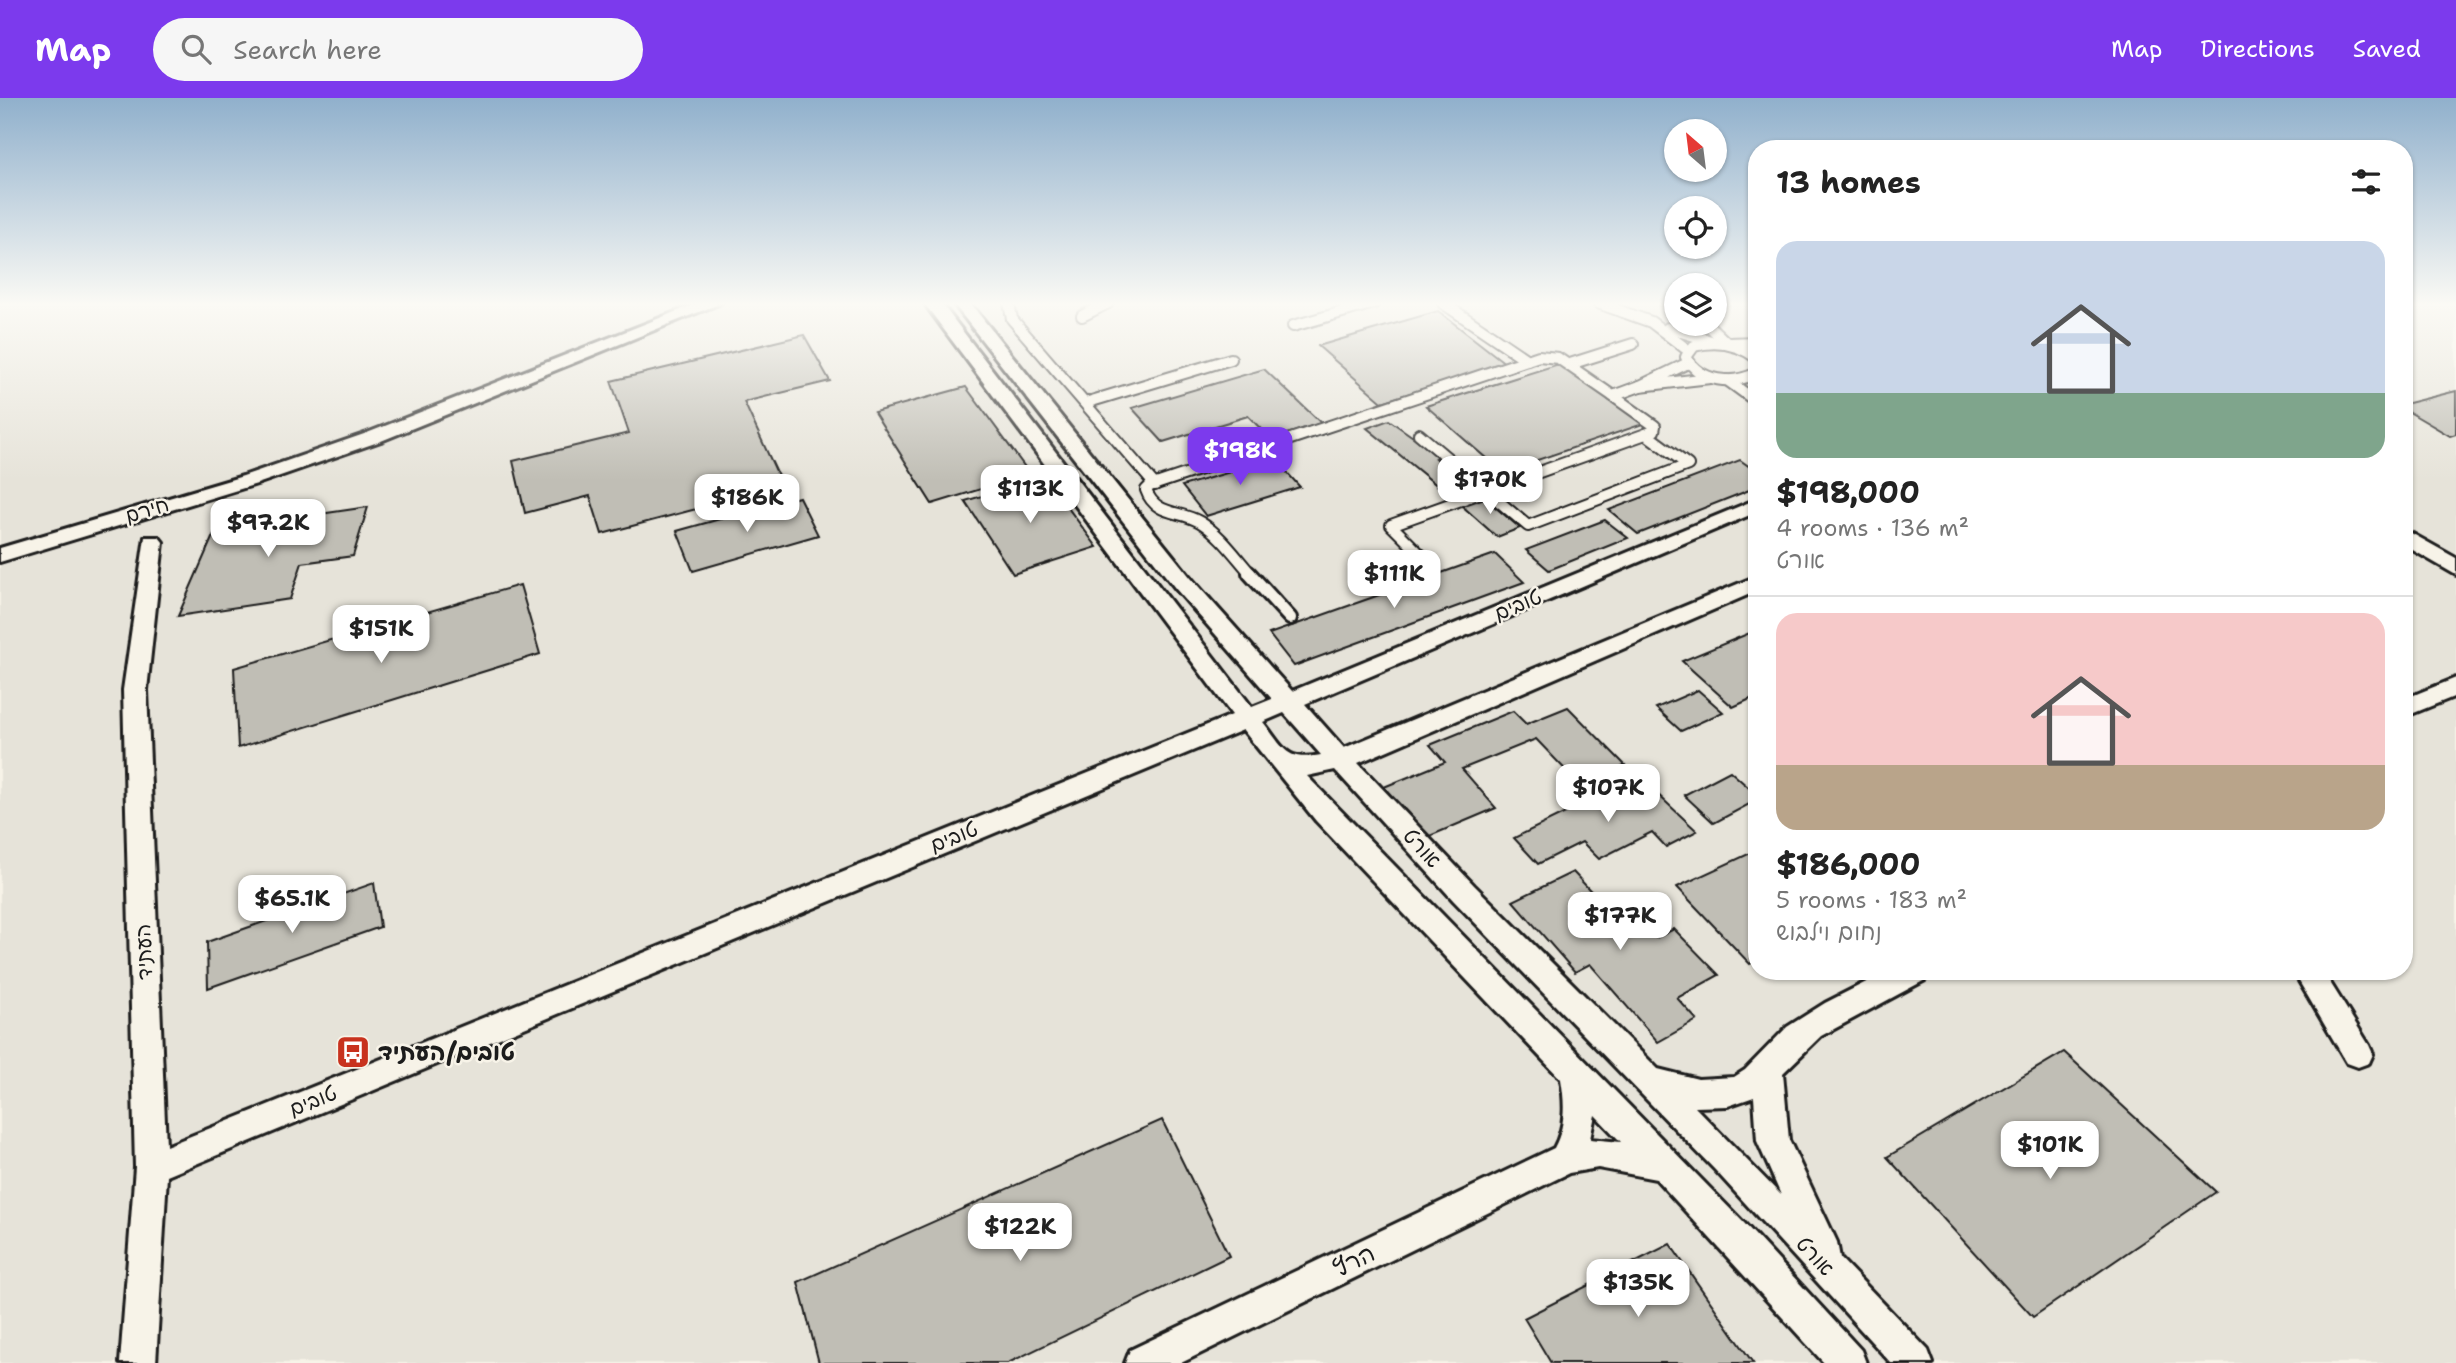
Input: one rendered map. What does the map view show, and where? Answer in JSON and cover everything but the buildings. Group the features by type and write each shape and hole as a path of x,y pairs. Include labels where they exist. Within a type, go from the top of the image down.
{"street":[{"name":"חירם","path":"0,555 250,480 374,437 564,362"},
{"path":"977,362 1281,763 1334,824 1666,1166 1842,1359"},
{"name":"אורט","path":"1007,362 1140,531 1340,760 1915,1363"},
{"name":"טובים","path":"151,1167 1288,702 1748,509"},
{"path":"2413,541 2456,568"},
{"name":"העתיד","path":"138,1363 151,1167 135,690 152,542"},
{"path":"1281,763 1300,768 1340,760 1748,587"},
{"path":"2413,705 2456,686"},
{"path":"1647,1079 1702,1096 1725,1094 1767,1070 1791,1040 1811,1026 1898,980"},
{"path":"2313,980 2358,1054"},
{"path":"1565,1159 1580,1130 1581,1099 1574,1070"},
{"path":"1767,1070 1773,1141 1789,1181 1838,1280"},
{"name":"הרץ","path":"1143,1363 1565,1159 1598,1153 1666,1166"}],"lane":[{"path":"1049,362 1155,485"},
{"path":"1085,403 1221,362"},
{"path":"1290,618 1209,528 1194,518 1162,511 1147,497 1146,491 1155,485 1521,362"},
{"path":"1434,568 1391,526 1654,431 1655,426 1565,362"},
{"path":"1570,364 1576,362"},
{"path":"1613,396 1688,363 1714,378"},
{"path":"1640,386 1714,378 1748,378"},
{"path":"1726,380 1748,396"},
{"path":"1419,433 1528,526 1688,464 1646,434"}],"shaded area":[{"path":"0,362 1748,362 1748,980 2413,980 2413,362 2456,362 2456,1363 0,1363"}],"place":[{"name":"טובים/העתיד","path":"353,1052"}]}
